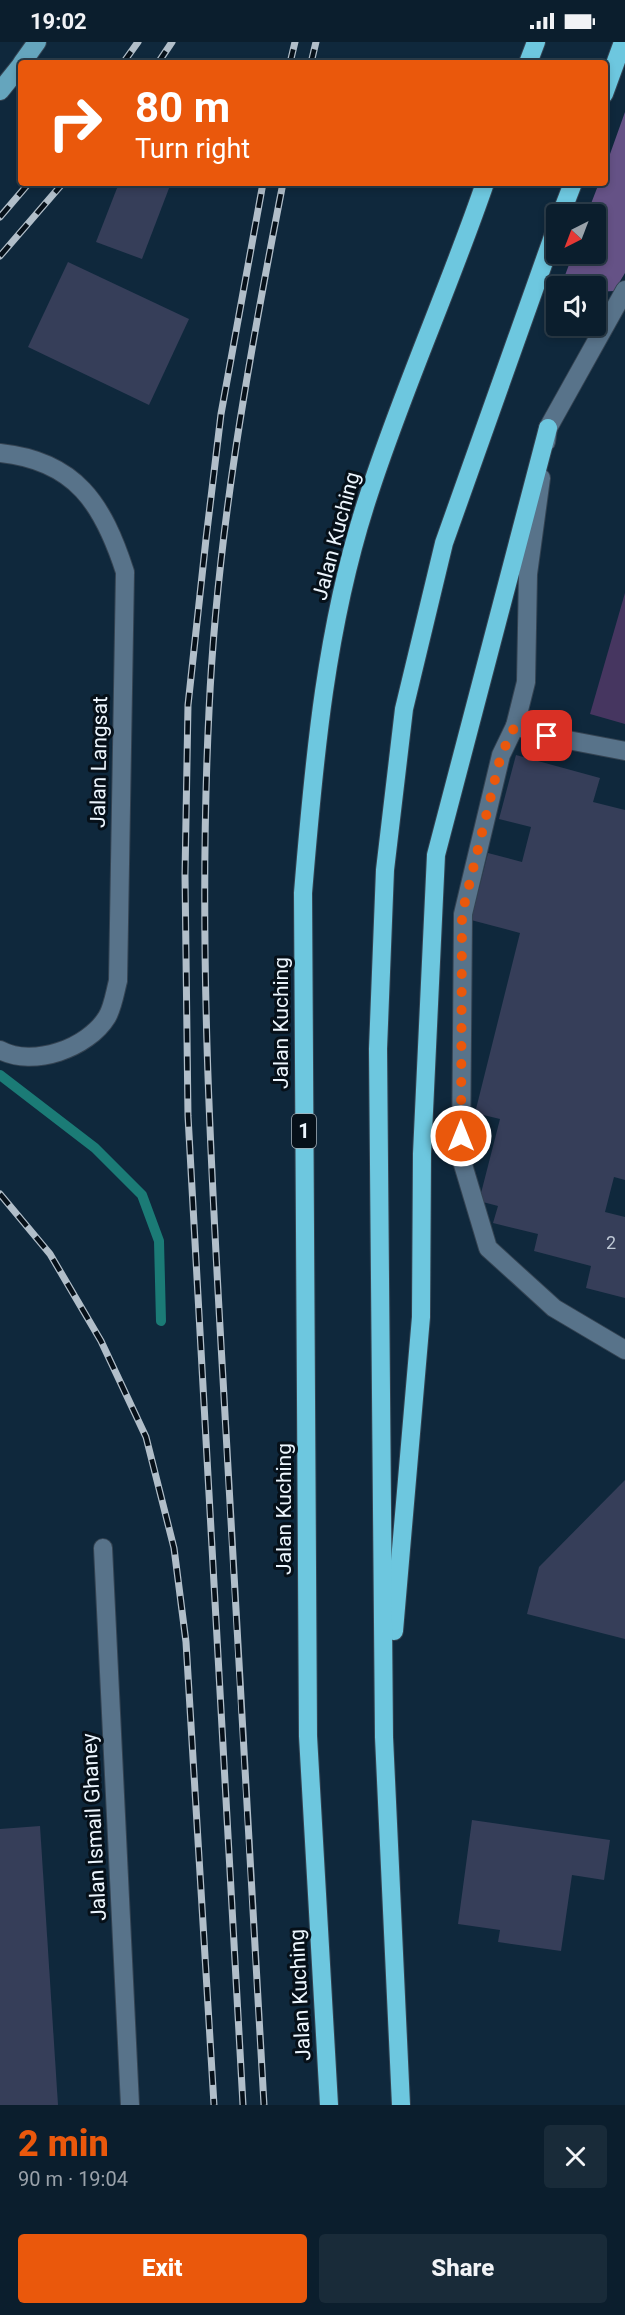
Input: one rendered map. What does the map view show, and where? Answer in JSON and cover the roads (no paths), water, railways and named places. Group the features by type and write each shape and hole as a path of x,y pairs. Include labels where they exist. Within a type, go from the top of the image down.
{"highway":[{"path":"529,60 536,42"},
{"path":"608,83 623,42"},
{"name":"Jalan Kuching","path":"329,2105 308,1736 303,893 314,759 343,591 368,495 484,186"},
{"path":"565,204 572,186"},
{"path":"401,2105 384,1737 378,1049 385,870 405,709 444,543 546,256"},
{"path":"384,1737 421,1317 422,1154 436,855 548,428"}],"main road":[{"path":"25,60 37,42"},
{"path":"0,91 18,69"}],"street":[{"path":"625,290 548,428 528,574 526,682 515,726 501,755 462,914 461,1158 488,1248 554,1308 625,1350"},
{"name":"Jalan Langsat","path":"0,453 43,461 67,475 90,494 113,535 125,572 118,981 108,1016 93,1033 74,1047 40,1056 8,1054 0,1050"},
{"path":"515,726 547,736 625,751"},
{"name":"Jalan Ismail Ghaney","path":"104,1548 129,2105"}],"waterway":[{"path":"0,1075 95,1148 142,1195 159,1241 161,1321"}],"railway":[{"path":"125,60 138,42"},
{"path":"160,60 172,42"},
{"path":"291,60 295,42"},
{"path":"312,60 316,42"},
{"path":"0,217 26,186"},
{"path":"0,256 60,186"},
{"path":"243,2105 188,1116 185,875 188,705 206,539 221,414 262,186"},
{"path":"264,2105 214,1212 207,1045 205,878 209,711 219,577 236,445 282,186"},
{"path":"0,1194 50,1254 101,1341 146,1437 174,1548 186,1642 214,2105"}]}
